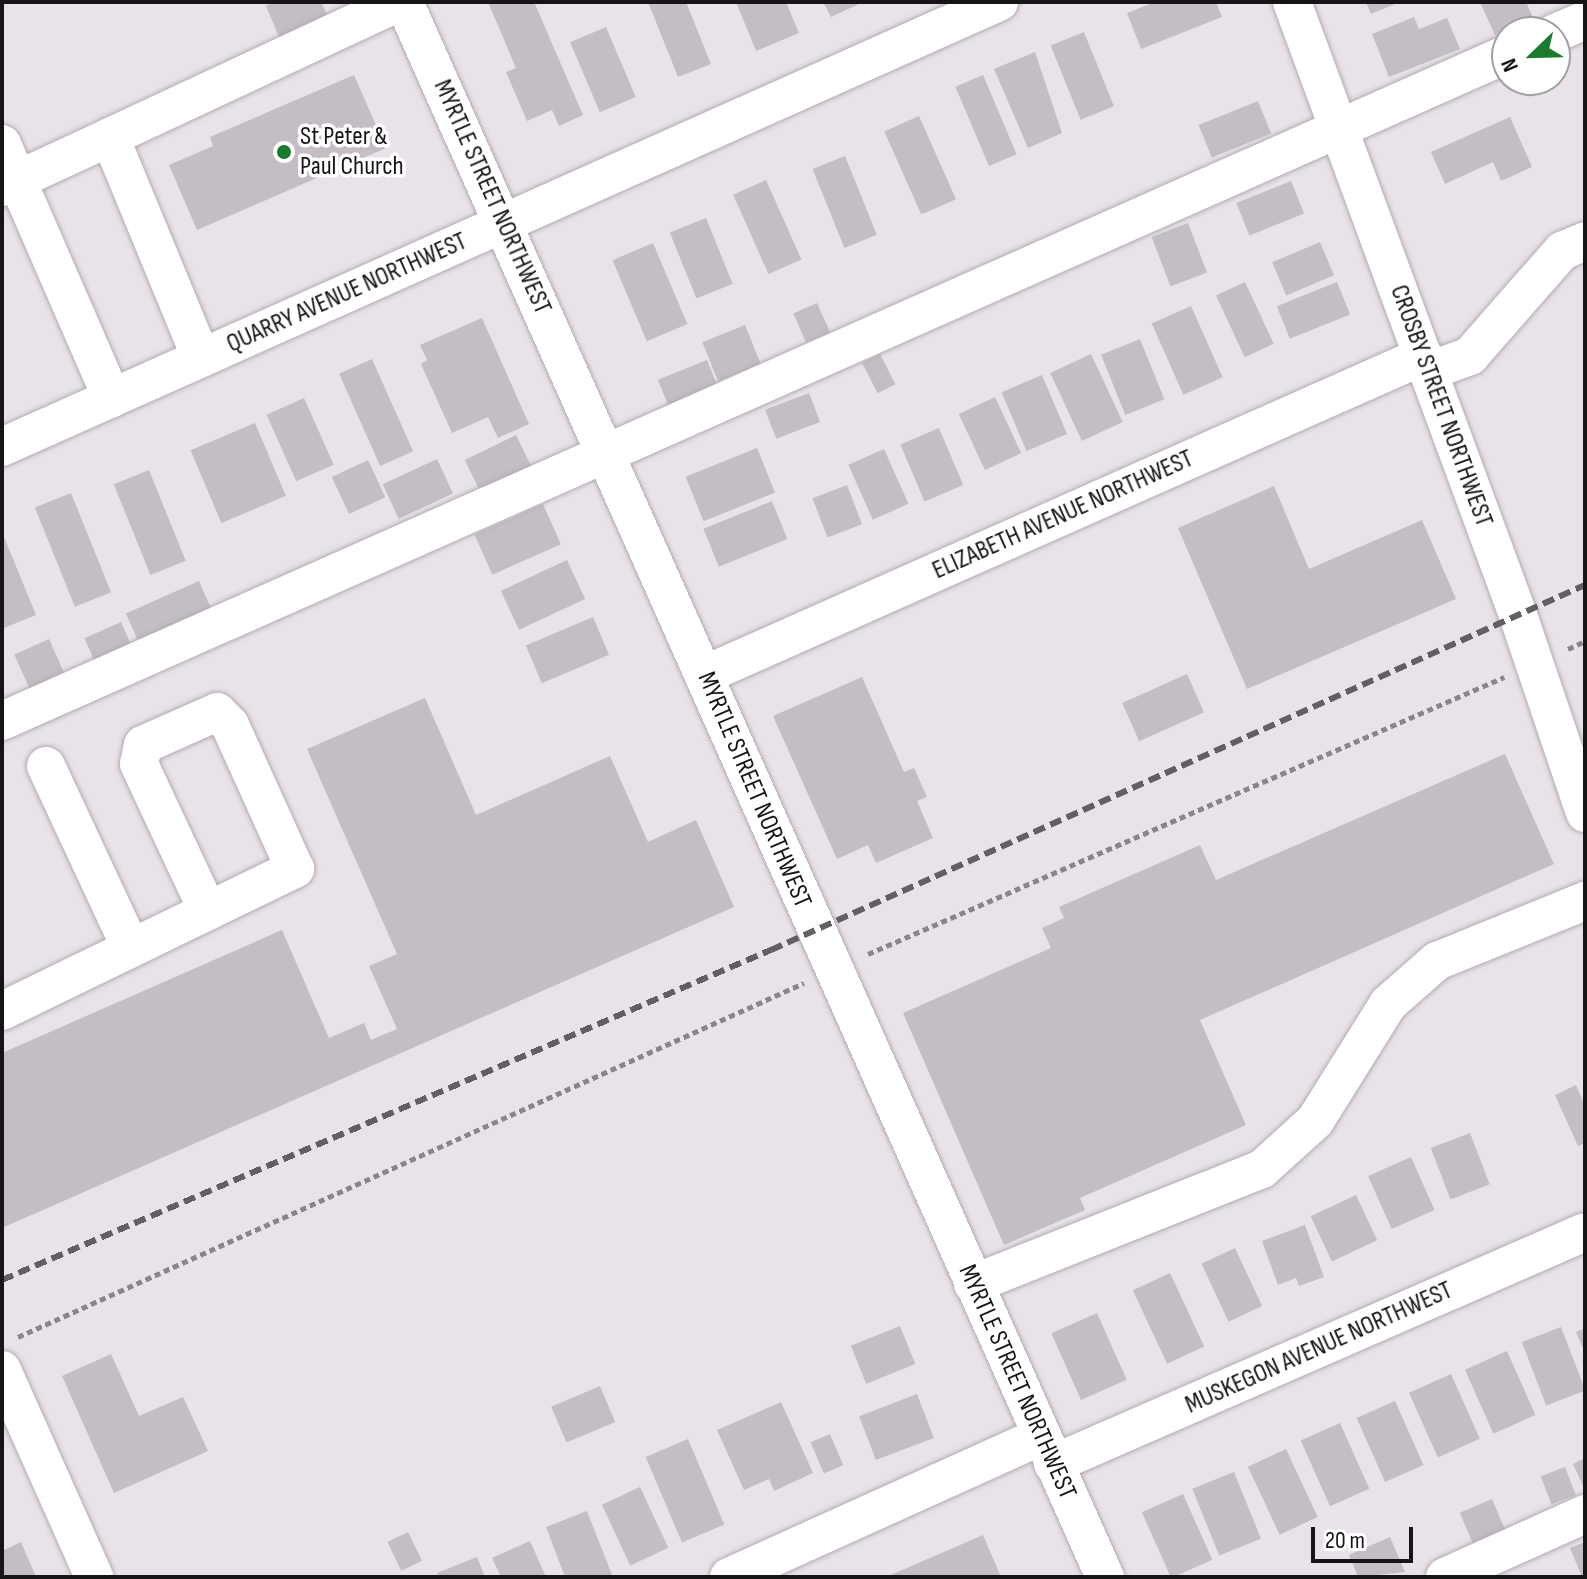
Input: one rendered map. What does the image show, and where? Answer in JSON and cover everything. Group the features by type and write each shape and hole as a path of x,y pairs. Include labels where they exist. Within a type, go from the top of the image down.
{"street":[{"path":"10,183 402,2"},
{"name":"MYRTLE STREET NORTHWEST","path":"402,2 1105,1577"},
{"name":"QUARRY AVENUE NORTHWEST","path":"2,447 999,2"},
{"name":"CROSBY STREET NORTHWEST","path":"1292,2 1534,664 1573,738 1585,813"},
{"path":"2,721 605,451 1491,61"},
{"path":"110,137 201,358"},
{"path":"2,144 10,183 112,398"},
{"name":"ELIZABETH AVENUE NORTHWEST","path":"704,675 1426,363 1470,356 1562,251 1585,241"},
{"path":"2,1011 295,869 230,725 217,712 143,745 139,764 208,911"},
{"path":"46,766 131,948"},
{"path":"973,1284 1262,1169 1315,1121 1388,1004 1437,961 1585,901"},
{"name":"MUSKEGON AVENUE NORTHWEST","path":"729,1577 1585,1232"},
{"path":"7,1373 94,1577"},
{"path":"1445,1577 1585,1514"}],"path":[{"path":"7,1373 833,970 1585,641"}],"building":[{"path":"274,2 321,2 331,23 282,44 266,6"},
{"path":"488,2 534,2 583,115 559,126 552,110 527,121 506,72 516,68"},
{"path":"648,2 686,2 711,64 678,77"},
{"path":"736,2 786,2 799,33 756,51"},
{"path":"823,2 863,2 831,17"},
{"path":"1155,2 1216,2 1222,17 1141,49 1127,13"},
{"path":"1366,2 1400,2 1371,14"},
{"path":"1480,2 1526,2 1532,16 1491,16 1491,26"},
{"path":"1414,17 1419,29 1447,18 1460,49 1389,77 1372,34"},
{"path":"606,27 636,97 600,112 570,42"},
{"path":"1084,32 1114,106 1081,120 1051,45"},
{"path":"1035,52 1062,133 1028,148 994,69"},
{"path":"354,75 386,148 197,230 169,165 213,146 210,137"},
{"path":"983,75 1017,154 989,166 955,87"},
{"path":"1258,101 1271,133 1212,157 1199,125"},
{"path":"919,116 956,199 921,215 884,131"},
{"path":"1510,117 1532,167 1501,181 1493,162 1445,184 1431,152"},
{"path":"845,156 877,235 844,248 813,169"},
{"path":"766,180 801,259 768,274 733,195"},
{"path":"1291,181 1304,213 1249,236 1236,203"},
{"path":"706,218 733,284 696,298 670,233"},
{"path":"1188,223 1207,272 1171,286 1152,237"},
{"path":"1320,242 1334,275 1286,295 1272,262"},
{"path":"653,243 687,324 647,341 612,260"},
{"path":"1245,282 1274,344 1245,357 1216,296"},
{"path":"1337,282 1350,314 1290,339 1277,306"},
{"path":"817,303 830,332 806,343 793,314"},
{"path":"1191,306 1223,377 1183,395 1152,323"},
{"path":"482,318 529,424 498,438 488,417 452,433 421,364 427,360 420,345"},
{"path":"745,325 761,364 718,381 702,342"},
{"path":"1140,339 1164,399 1125,415 1101,355"},
{"path":"880,354 895,384 878,393 862,363"},
{"path":"1091,354 1123,422 1082,441 1050,373"},
{"path":"372,359 413,451 380,466 339,374"},
{"path":"707,360 718,387 669,407 658,380"},
{"path":"1042,375 1067,434 1027,451 1001,392"},
{"path":"809,393 820,422 776,439 765,410"},
{"path":"995,397 1021,453 985,470 959,414"},
{"path":"304,398 334,465 296,481 267,415"},
{"path":"255,423 286,496 221,523 191,450"},
{"path":"939,428 963,485 925,501 900,444"},
{"path":"516,435 532,468 481,493 465,460"},
{"path":"757,448 775,493 704,521 686,477"},
{"path":"884,449 908,504 873,520 848,465"},
{"path":"437,459 453,493 399,519 383,484"},
{"path":"368,460 385,497 349,514 332,477"},
{"path":"149,470 186,561 150,575 114,484"},
{"path":"847,485 862,524 828,537 812,498"},
{"path":"1274,486 1309,569 1422,520 1456,599 1247,689 1178,528"},
{"path":"71,493 111,592 75,607 35,508"},
{"path":"772,501 787,539 719,567 703,529"},
{"path":"543,504 561,544 492,575 474,535"},
{"path":"2,532 36,615 4,628 2,624"},
{"path":"567,560 585,599 519,630 501,591"},
{"path":"199,581 214,614 141,646 126,614"},
{"path":"593,617 609,655 542,683 526,646"},
{"path":"121,622 133,649 97,666 84,638"},
{"path":"49,639 66,677 31,693 14,654"},
{"path":"1187,674 1204,712 1139,741 1122,703"},
{"path":"862,677 904,772 914,768 927,797 917,801 933,838 876,863 868,845 837,859 773,716"},
{"path":"425,698 476,815 610,756 648,842 696,820 734,907 2,1228 2,1053 282,930 329,1038 364,1023 371,1040 397,1029 369,966 397,954 307,749"},
{"path":"1505,754 1554,864 1200,1020 1246,1125 1080,1198 1085,1210 1004,1245 903,1013 1051,948 1042,928 1064,918 1059,907 1200,845 1216,880"},
{"path":"1576,1085 1585,1106 1585,1143 1578,1146 1555,1095"},
{"path":"1470,1133 1490,1184 1450,1199 1431,1148"},
{"path":"1411,1157 1435,1210 1392,1229 1368,1176"},
{"path":"1356,1195 1377,1240 1332,1261 1311,1216"},
{"path":"1305,1225 1324,1277 1299,1286 1296,1278 1278,1285 1262,1241"},
{"path":"1235,1248 1262,1306 1229,1322 1201,1264"},
{"path":"1170,1273 1204,1346 1167,1364 1133,1290"},
{"path":"1097,1313 1127,1380 1081,1400 1051,1333"},
{"path":"900,1326 915,1364 866,1384 851,1346"},
{"path":"1561,1327 1585,1391 1546,1406 1522,1342"},
{"path":"1585,1328 1585,1353 1576,1332"},
{"path":"1507,1351 1535,1415 1493,1434 1465,1370"},
{"path":"111,1354 139,1416 183,1397 208,1451 114,1493 62,1376"},
{"path":"1451,1374 1480,1439 1438,1458 1409,1393"},
{"path":"600,1386 615,1422 566,1443 551,1407"},
{"path":"917,1394 934,1438 876,1460 859,1416"},
{"path":"1395,1401 1423,1465 1385,1482 1357,1418"},
{"path":"781,1402 813,1473 774,1491 769,1479 744,1490 717,1430"},
{"path":"1340,1423 1369,1489 1330,1506 1301,1440"},
{"path":"830,1434 843,1465 824,1474 811,1442"},
{"path":"688,1439 724,1525 682,1543 646,1457"},
{"path":"1286,1449 1318,1517 1280,1535 1248,1467"},
{"path":"1585,1458 1585,1490 1573,1464"},
{"path":"1565,1467 1576,1495 1551,1504 1541,1476"},
{"path":"1234,1472 1261,1539 1219,1556 1192,1489"},
{"path":"640,1487 668,1548 630,1565 602,1505"},
{"path":"1183,1494 1212,1560 1171,1577 1142,1512"},
{"path":"1492,1499 1505,1529 1473,1543 1460,1513"},
{"path":"587,1511 612,1575 565,1577 546,1527"},
{"path":"408,1532 422,1561 401,1571 387,1542"},
{"path":"983,1535 1001,1577 886,1577"},
{"path":"1390,1537 1405,1572 1358,1577 1349,1555"},
{"path":"530,1541 546,1577 501,1577 492,1558"},
{"path":"21,1542 36,1577 2,1577 2,1551"},
{"path":"1585,1542 1585,1577 1582,1577 1570,1548"},
{"path":"477,1557 485,1577 439,1577 437,1573"}],"railway":[{"path":"2,1280 771,950 1585,585"}],"place":[{"name":"St Peter & Paul Church","path":"284,152"}]}
